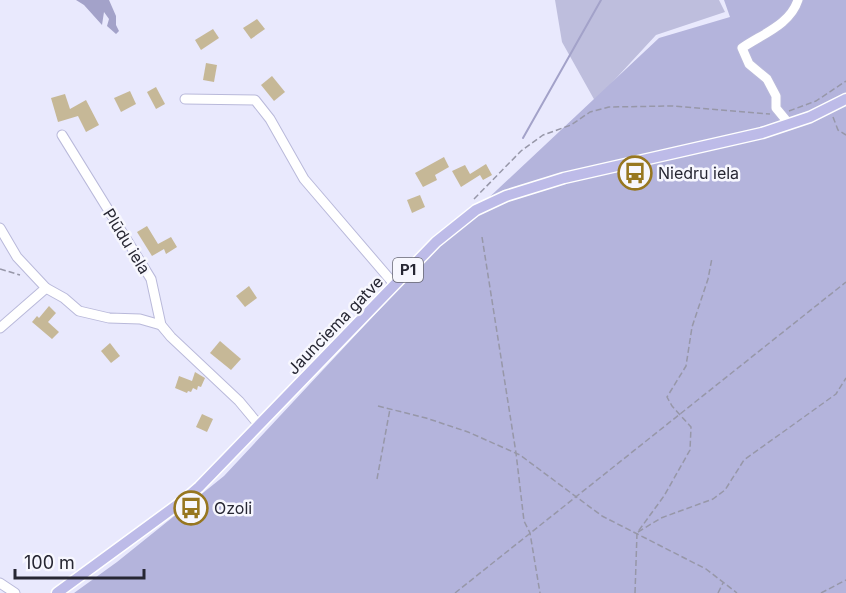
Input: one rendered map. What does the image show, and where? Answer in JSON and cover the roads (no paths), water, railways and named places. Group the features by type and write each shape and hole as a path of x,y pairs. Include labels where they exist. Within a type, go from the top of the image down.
{"main road":[{"name":"Jaunciema gatve","path":"57,593 184,500 436,242 476,210 506,196 564,178 734,140 790,125 846,99"}],"street":[{"path":"790,125 776,108 776,96 767,79 749,64 742,48 780,25 796,7 798,0"},
{"path":"185,99 255,100 270,119 304,179 394,284"},
{"name":"Plūdu iela","path":"62,135 151,279 161,325"},
{"path":"0,228 17,257 46,288 64,297 79,311 109,318 140,319 161,325 239,401 259,425"},
{"path":"0,328 46,288"},
{"path":"0,583 15,593"}],"waterway":[{"path":"523,138 601,0"}],"place":[{"name":"Niedru iela","path":"635,173"},
{"name":"Ozoli","path":"191,508"}]}
